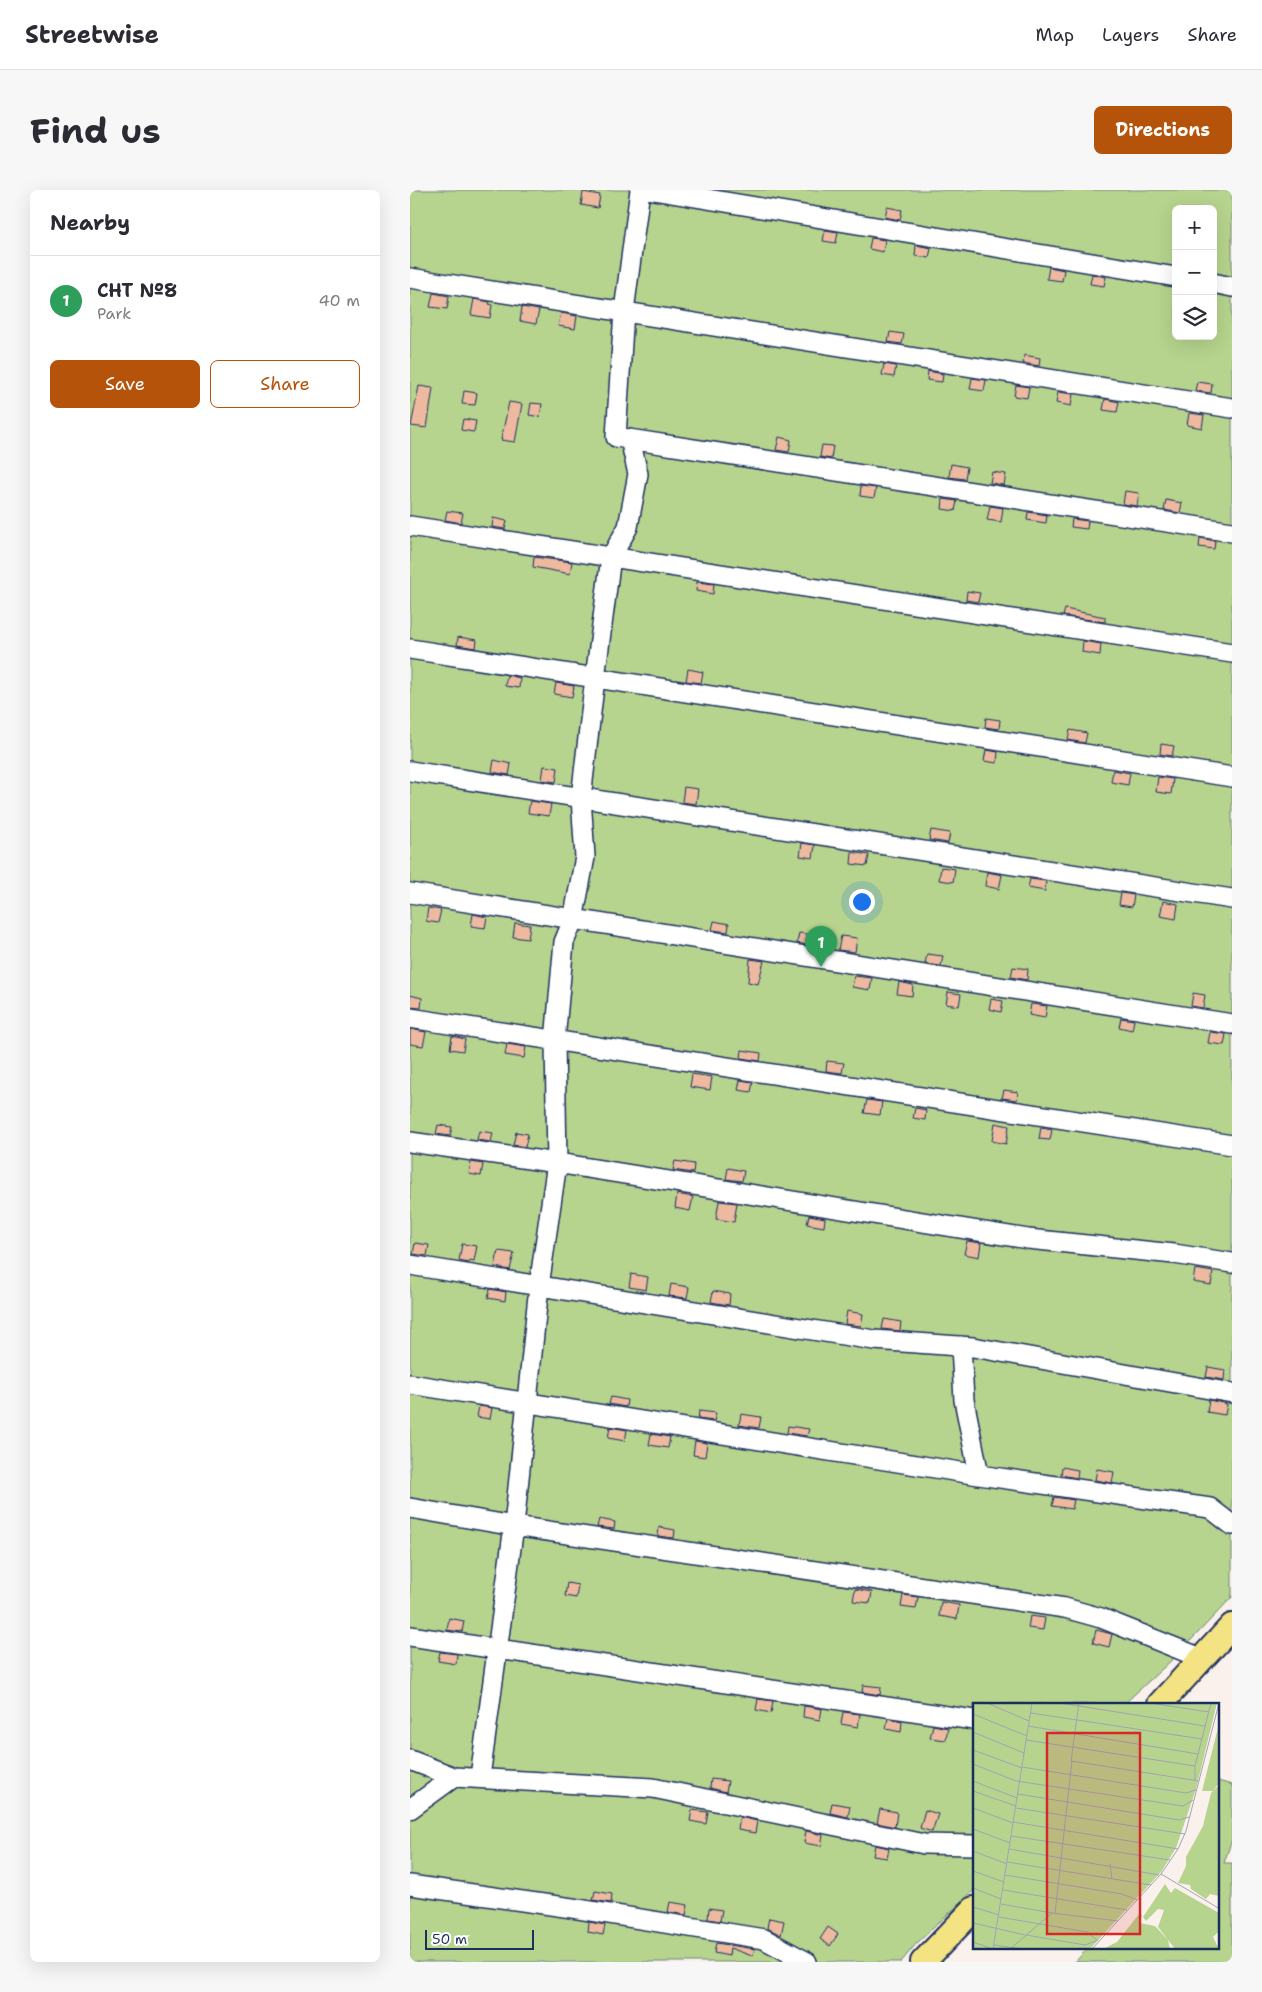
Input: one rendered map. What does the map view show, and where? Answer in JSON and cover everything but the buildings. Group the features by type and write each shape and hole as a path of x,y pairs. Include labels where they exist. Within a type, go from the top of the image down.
{"main road":[{"path":"1161,1703 1232,1626"},
{"path":"923,1962 973,1910"}],"street":[{"path":"640,190 624,311 616,437 1232,532"},
{"path":"652,190 1172,276"},
{"path":"410,278 1232,408"},
{"path":"1217,284 1232,286"},
{"path":"480,1777 514,1526 539,1286 557,1163 555,1041 564,942 573,920 584,857 582,798 595,678 611,557 628,527 638,474 630,439"},
{"path":"410,526 1232,653"},
{"path":"410,649 1232,777"},
{"path":"410,771 1232,899"},
{"path":"410,893 1232,1024"},
{"path":"410,1018 1232,1145"},
{"path":"410,1142 557,1163 1028,1239 1174,1254 1232,1263"},
{"path":"410,1265 874,1340 973,1347 1232,1393"},
{"path":"961,1346 964,1400 980,1475"},
{"path":"410,1384 980,1475 1210,1508 1232,1525"},
{"path":"410,1508 514,1526 1065,1608 1101,1618 1201,1658"},
{"path":"410,1636 973,1720"},
{"path":"410,1760 454,1776 653,1788 924,1844 973,1845"},
{"path":"410,1809 454,1776"},
{"path":"410,1885 572,1908 764,1939 807,1962"}],"green space":[{"path":"410,190 1232,190 1232,1597 1176,1656 1125,1703 973,1703 973,1891 916,1944 901,1962 410,1962"},
{"path":"1220,1782 1232,1785 1232,1839 1224,1863 1232,1863 1232,1962 1075,1962 1086,1950 1220,1950"}],"place":[{"name":"СНТ №8","path":"821,967"}]}
